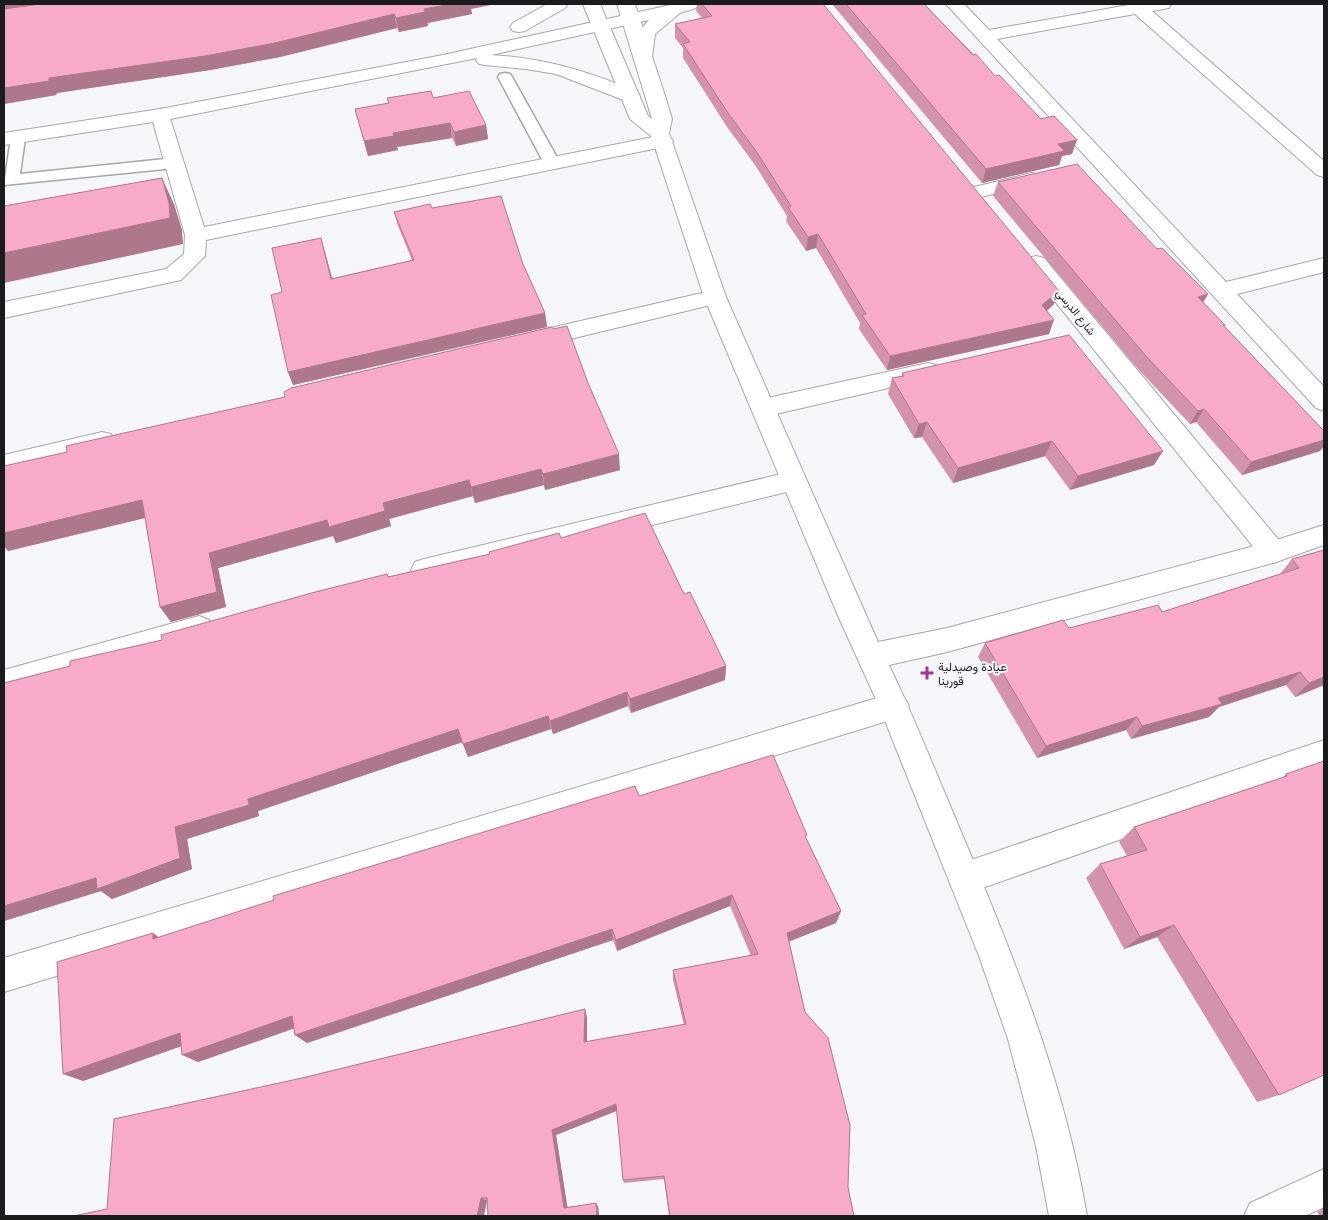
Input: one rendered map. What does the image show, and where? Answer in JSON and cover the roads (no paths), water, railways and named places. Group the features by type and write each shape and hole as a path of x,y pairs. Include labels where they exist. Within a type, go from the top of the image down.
{"street":[{"path":"519,27 558,4"},
{"path":"8,134 160,115 443,60 619,4"},
{"path":"955,4 985,36 1092,165 1221,291 1324,402"},
{"path":"985,36 1163,4"},
{"path":"8,134 261,83 519,27 595,13 683,6"},
{"path":"643,56 646,33 658,21 683,6"},
{"path":"1138,8 1324,170"},
{"path":"629,11 662,118 661,137 715,297 853,618 894,706 996,956 1025,1039 1054,1146 1068,1216"},
{"path":"595,13 640,120 661,137"},
{"path":"443,60 547,65 589,78 631,97"},
{"path":"4,310 173,275 194,256 196,235 160,115"},
{"path":"196,235 552,164 661,137"},
{"path":"977,192 1054,174"},
{"name":"شارع الدرسي","path":"1020,244 1084,336 1273,552"},
{"path":"1221,291 1324,265"},
{"path":"513,345 715,297"},
{"path":"763,408 948,367"},
{"path":"4,464 119,437"},
{"path":"403,575 794,481"},
{"path":"872,656 947,640 1273,552 1324,534"},
{"path":"4,683 222,622"},
{"path":"4,975 894,706"},
{"path":"965,878 1324,754"},
{"path":"1263,1216 1324,1188"}],"lane":[{"path":"505,77 552,164"},
{"path":"8,134 7,179 175,164"}],"place":[{"name":"عيادة وصيدلية قورينا","path":"927,673"}]}
